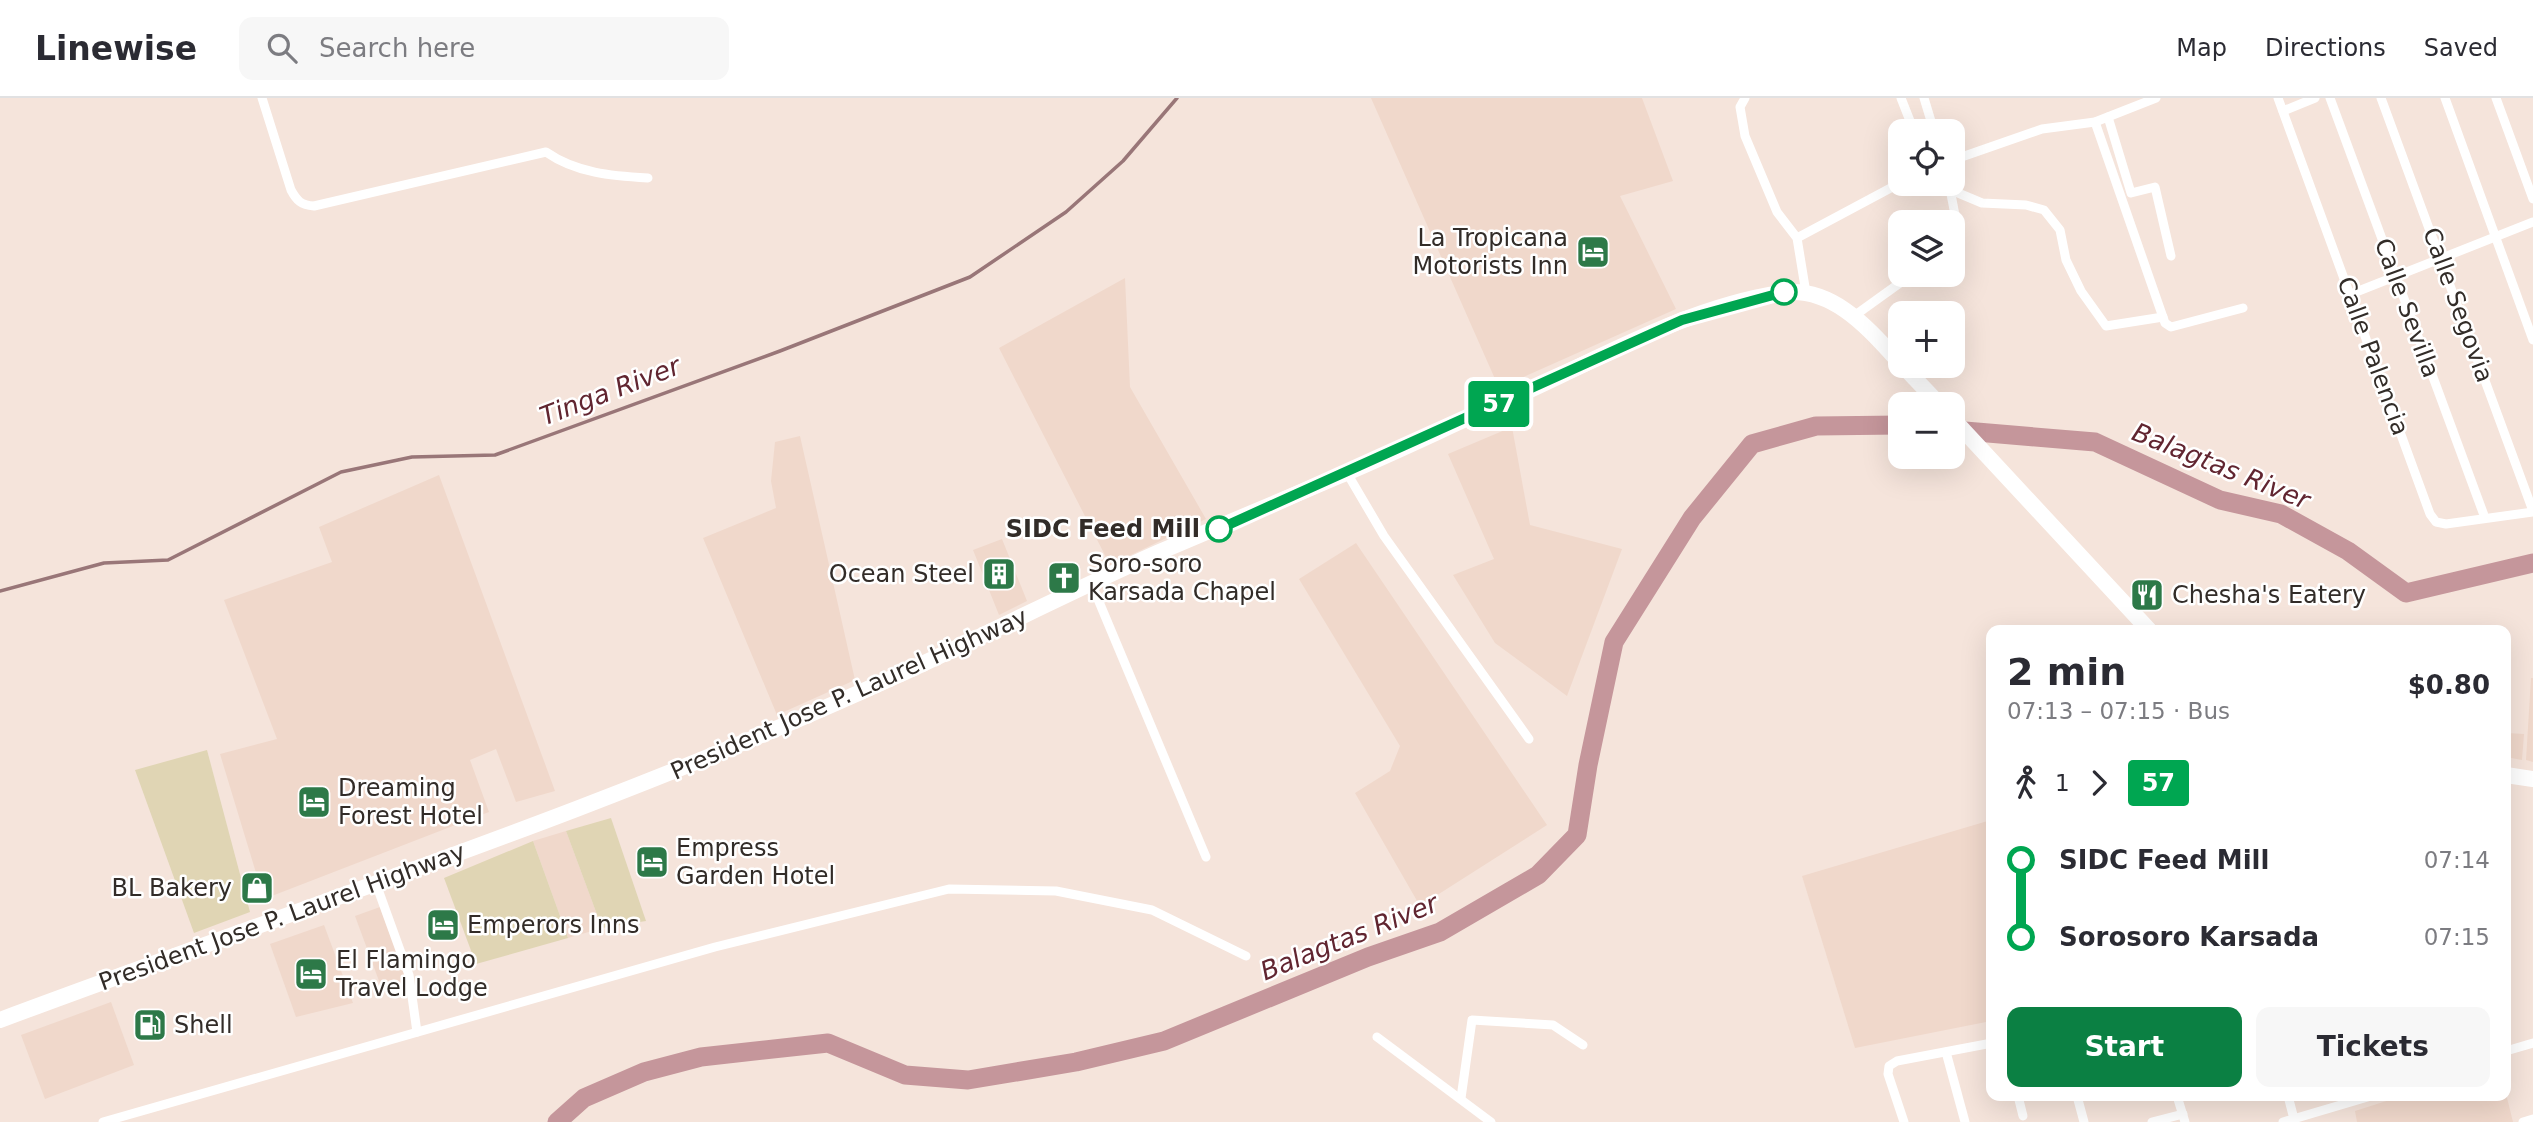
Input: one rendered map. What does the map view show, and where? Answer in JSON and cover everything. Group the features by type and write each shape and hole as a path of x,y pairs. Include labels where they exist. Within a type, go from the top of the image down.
{"highway":[{"name":"President Jose P. Laurel Highway","path":"0,1020 375,881 569,813 706,759 1161,552 1347,473 1682,320 1764,296 1787,291 1806,293 1830,301 1854,316 1888,351"},
{"name":"President Jose P. Laurel Highway","path":"1914,378 1928,392"},
{"path":"1965,432 2144,625"},
{"path":"2511,776 2533,779"}],"street":[{"path":"262,98 291,190 296,200 304,205 314,206 546,152 560,162 603,175 648,178"},
{"path":"1745,98 1740,107 1745,136 1777,212 1797,239 1806,293"},
{"path":"1901,98 1909,119"},
{"path":"1924,98 1930,119"},
{"name":"Calle Palencia","path":"2278,98 2430,514 2436,522 2446,524 2533,512"},
{"path":"2283,111 2315,98"},
{"name":"Calle Sevilla","path":"2330,98 2485,518"},
{"name":"Calle Segovia","path":"2382,98 2533,512"},
{"path":"2445,98 2533,340"},
{"path":"2496,98 2533,199"},
{"path":"1965,156 2042,130 2095,122 2149,99"},
{"path":"2108,117 2131,193 2155,187 2171,256"},
{"path":"2095,122 2163,317 2171,327 2243,308"},
{"path":"1797,239 1888,190"},
{"path":"1965,194 1982,203 2026,205 2045,210 2060,230 2066,260 2081,290 2106,326 2163,317"},
{"path":"2351,293 2442,260 2533,222"},
{"path":"1854,316 1894,287"},
{"path":"1347,473 1384,536 1528,739"},
{"path":"1092,585 1206,858"},
{"path":"375,881 409,975 417,1032"},
{"path":"103,1122 715,947 949,888 1056,891 1152,910 1246,956"},
{"path":"1461,1098 1472,1020 1553,1025 1583,1045"},
{"path":"1377,1037 1491,1122"},
{"path":"2511,1050 2533,1043"},
{"path":"1903,1122 1888,1074 1889,1066 1897,1061 1986,1044"},
{"path":"1946,1052 1965,1122"},
{"path":"2019,1101 2023,1116"},
{"path":"2078,1101 2084,1122"},
{"path":"2152,1122 2184,1118 2179,1101"},
{"path":"2289,1101 2294,1119"},
{"path":"2283,1122 2353,1101"},
{"path":"2524,1122 2533,1119"}],"shaded area":[{"path":"1371,98 1642,98 1673,181 1620,196 1676,309 1499,388"},
{"path":"1125,278 1130,387 1206,519 1110,565 999,348"},
{"path":"1512,427 1530,525 1622,549 1567,696 1495,643 1453,575 1494,559 1448,454"},
{"path":"800,436 855,680 777,715 703,538 776,508 771,481 775,442"},
{"path":"439,475 555,791 516,802 496,749 470,760 489,812 264,899 220,754 277,739 224,600 332,562 319,527"},
{"name":"Ocean Steel","path":"1002,539 1027,601 999,615 973,550"},
{"path":"1356,543 1547,825 1420,906 1355,793 1390,771 1400,746 1299,579"},
{"path":"2533,678 2533,762 2526,760"},
{"path":"2511,733 2524,734 2522,760 2511,758"},
{"path":"207,750 250,912 194,933 135,770"},
{"path":"611,818 646,921 602,928 566,831"},
{"path":"1986,821 1986,1022 1855,1048 1802,876"},
{"path":"566,831 602,928 568,938 533,841"},
{"path":"533,841 568,938 476,964 444,878"},
{"path":"380,907 407,980 382,989 355,916"},
{"name":"El Flamingo Travel Lodge","path":"324,925 353,1003 296,1017 270,944"},
{"path":"111,1002 134,1065 45,1099 21,1035"},
{"path":"2386,1101 2508,1101 2513,1122 2357,1122 2355,1111"}],"waterway":[{"name":"Tinga River","path":"0,591 104,563 168,560 341,472 412,457 495,455 780,351 970,277 1066,212 1123,161 1177,98"},
{"name":"Balagtas River","path":"557,1122 584,1098 644,1072 701,1057 828,1043 905,1075 968,1080 1076,1062 1164,1041 1368,957 1440,932 1538,875 1577,835 1588,765 1614,642 1692,518 1752,444 1816,426 1888,425"},
{"name":"Balagtas River","path":"1965,431 2095,442 2220,500 2281,514 2348,551 2406,593 2533,563"}],"bus line":[{"name":"57","path":"1219,529 1682,320 1784,292"}],"place":[{"name":"La Tropicana Motorists Inn","path":"1593,252"},
{"name":"SIDC Feed Mill","path":"1219,529"},
{"name":"Ocean Steel","path":"999,574"},
{"name":"Soro-soro Karsada Chapel","path":"1064,578"},
{"name":"Chesha's Eatery","path":"2147,595"},
{"name":"Dreaming Forest Hotel","path":"314,802"},
{"name":"Empress Garden Hotel","path":"652,862"},
{"name":"BL Bakery","path":"257,888"},
{"name":"Emperors Inns","path":"443,925"},
{"name":"El Flamingo Travel Lodge","path":"311,974"},
{"name":"Shell","path":"150,1025"}]}
